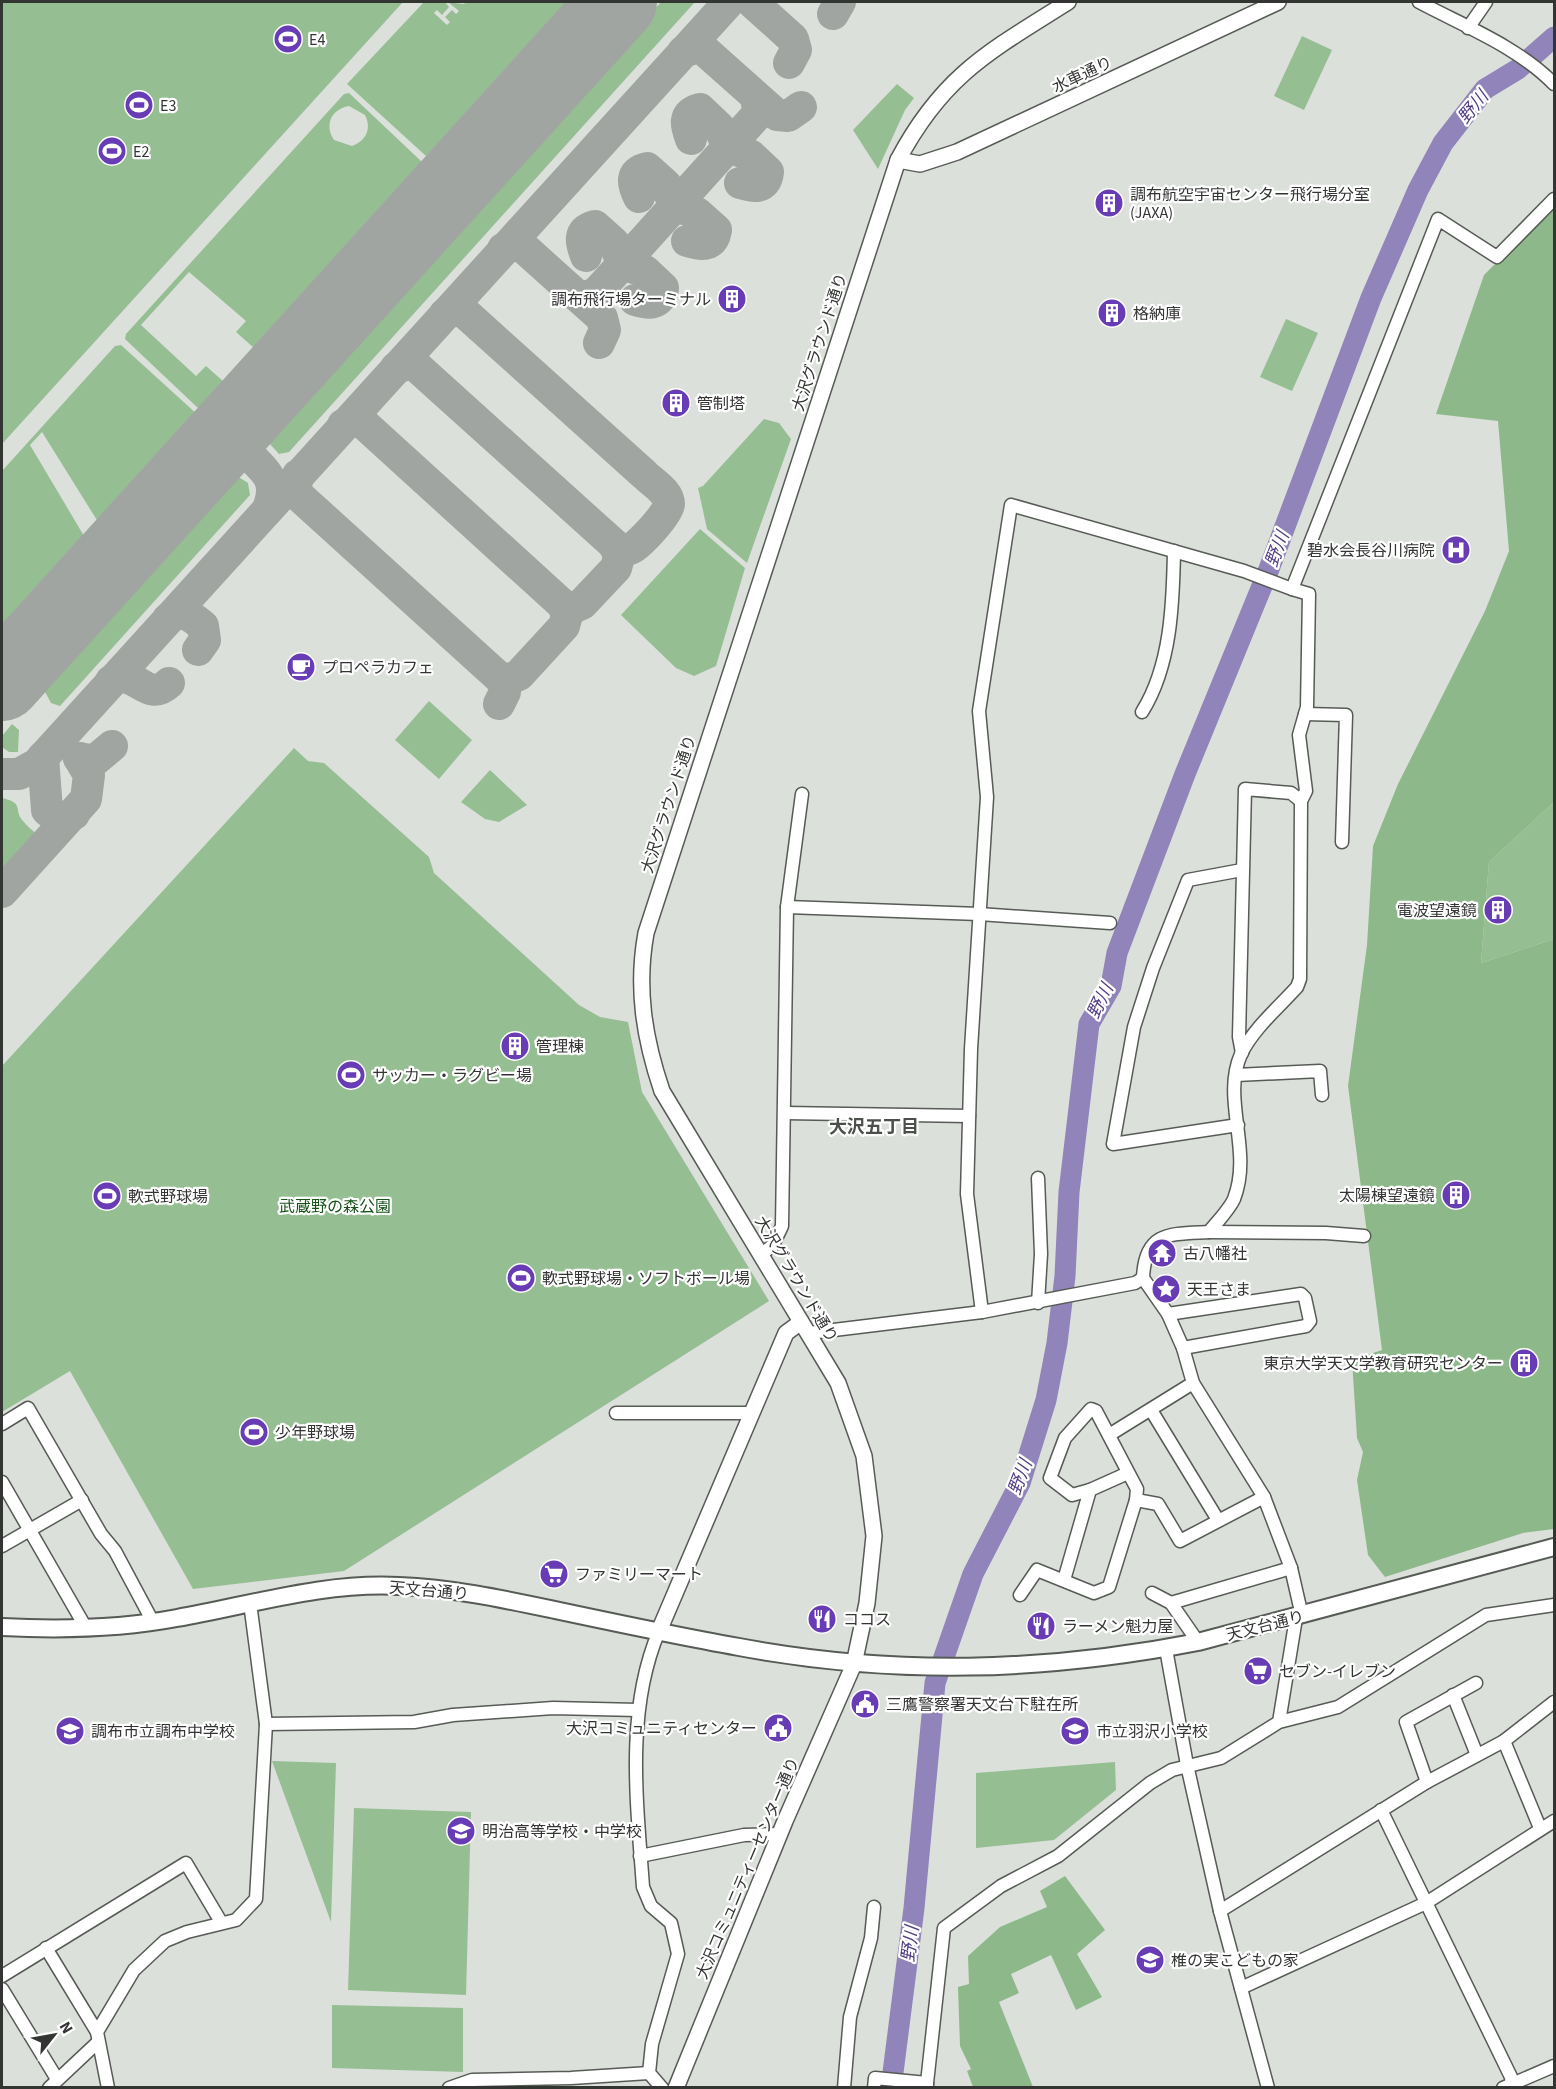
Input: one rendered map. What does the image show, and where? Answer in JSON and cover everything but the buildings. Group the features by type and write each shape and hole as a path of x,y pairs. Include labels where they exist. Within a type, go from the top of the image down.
{"main road":[{"name":"天文台通り","path":"3,1624 86,1628 153,1622 333,1588 423,1587 473,1593 742,1648 854,1664 970,1669 1059,1662 1198,1642 1299,1617 1554,1547"}],"street":[{"name":"大沢グラウンド通り","path":"854,1664 867,1603 874,1536 869,1479 846,1404 805,1328 662,1091 647,1042 641,1003 643,947 673,843 898,160 923,117 959,75 987,53 1068,2"},
{"name":"水車通り","path":"898,160 920,164 957,152 1278,2"},
{"path":"1419,2 1507,50 1554,84"},
{"path":"1468,28 1486,2"},
{"path":"1291,589 1438,219 1497,257 1554,199"},
{"path":"982,1312 967,1194 979,914 987,797 979,711 1011,505 1248,572 1309,594 1305,714 1299,735 1306,791 1301,801 1300,979 1297,987 1242,1053 1234,1088 1242,1170 1233,1201 1209,1232"},
{"path":"1142,712 1151,697 1173,609 1174,551"},
{"path":"1305,714 1346,715 1342,842"},
{"path":"1242,1053 1239,1037 1245,789 1292,793 1301,801"},
{"path":"761,1255 772,1245 783,1226 788,907 802,794"},
{"path":"1238,1125 1113,1143 1134,1027 1188,880 1242,870"},
{"path":"788,907 979,914 1110,923"},
{"path":"1236,1075 1320,1071 1322,1095"},
{"path":"784,1113 969,1116"},
{"path":"1038,1178 1041,1254 1038,1303"},
{"path":"1279,1722 1299,1617 1291,1568 1264,1497 1193,1383 1183,1348 1168,1314 1143,1278 1147,1251 1153,1242 1167,1236 1209,1232 1317,1232 1364,1236"},
{"path":"662,2088 649,2073 652,2044 678,1954 671,1923 651,1906 643,1887 636,1747 638,1710 650,1653 786,1334 805,1328 982,1312 1091,1293 1135,1283 1143,1278"},
{"path":"1168,1314 1301,1294 1305,1298 1310,1321 1306,1326 1183,1348"},
{"path":"1110,1435 1193,1383"},
{"path":"2,1424 28,1408 101,1534 115,1551 153,1622"},
{"path":"1020,1595 1037,1570 1094,1593 1109,1587 1136,1500 1137,1489 1110,1435 1096,1411 1091,1409 1065,1438 1050,1478 1072,1495 1090,1491 1128,1473"},
{"path":"1151,1410 1218,1520"},
{"path":"616,1413 752,1413"},
{"path":"2,1482 86,1628"},
{"path":"1064,1580 1090,1491"},
{"path":"1136,1500 1158,1504 1180,1541 1264,1497"},
{"path":"2,1546 82,1500"},
{"path":"1171,1603 1291,1568"},
{"path":"1152,1593 1171,1603 1198,1642"},
{"path":"2,1989 53,2084 98,2037 134,1970 165,1941 221,1922 236,1920 256,1899 266,1724 250,1603"},
{"path":"877,2083 926,2085 944,1928 1001,1886 1058,1856 1150,1783 1178,1767 1221,1758 1279,1722 1338,1707 1486,1615 1554,1605"},
{"path":"1166,1648 1187,1766 1220,1911 1268,2088"},
{"name":"大沢コミュニティーセンター通り","path":"676,2088 780,1834 854,1664"},
{"path":"1427,1782 1406,1722 1476,1683"},
{"path":"1453,1695 1477,1755"},
{"path":"1220,1911 1427,1782 1504,1741 1554,1702"},
{"path":"266,1724 414,1722 453,1715 553,1708 638,1710"},
{"path":"1504,1741 1540,1828"},
{"path":"1381,1810 1511,2077 1509,2086"},
{"path":"1241,1988 1426,1903 1554,1821"},
{"path":"640,1856 744,1835 780,1834"},
{"path":"2,1976 186,1863 221,1922"},
{"path":"844,2088 850,2017 871,1938 874,1907"},
{"path":"46,1948 98,2037 108,2088"},
{"path":"1509,2086 1554,2067"},
{"path":"449,2088 472,2080 571,2078 649,2073"}],"green space":[{"path":"2,2 403,2 2,444"},
{"path":"424,2 445,2 449,7 442,15 437,10 434,13 447,25 450,22 445,17 452,10 456,14 459,11 448,2 463,4 469,2 573,2 426,156 347,84"},
{"path":"661,2 695,2 289,452 279,454 268,442 270,432"},
{"path":"1302,36 1332,50 1304,110 1274,96"},
{"path":"897,84 914,98 905,110 878,169 853,130"},
{"path":"349,93 422,162 254,348 236,332 246,321 189,272 141,325 196,376 206,366 224,382 199,409 125,339 126,334 344,94","holes":["349,106 365,115 368,130 361,141 352,146 334,140 330,123 338,110"]},
{"path":"1554,205 1554,802 1489,862 1481,963 1554,939 1554,1529 1523,1533 1385,1577 1368,1555 1357,1480 1363,1452 1357,1438 1352,1360 1382,1350 1348,1086 1367,945 1373,846 1398,784 1485,611 1509,551 1498,421 1436,414 1484,275"},
{"path":"1286,319 1318,333 1292,391 1260,377"},
{"path":"121,345 199,416 100,525 42,432 30,445 87,541 2,634 2,471 115,346"},
{"path":"764,419 779,423 791,439 747,563 707,529 698,488 703,486"},
{"path":"237,476 248,483 250,495 60,706 51,703 43,688 232,477"},
{"path":"700,529 745,568 716,666 694,676 676,668 621,615"},
{"path":"429,701 472,740 439,779 395,740"},
{"path":"12,724 19,730 18,752 9,752 2,747 2,736"},
{"name":"武蔵野の森公園","path":"294,748 308,761 324,763 429,857 434,873 579,1005 600,1017 628,1022 642,1092 769,1301 344,1571 193,1589 70,1371 2,1412 2,1066"},
{"path":"490,770 527,805 499,822 485,819 461,802"},
{"path":"2,798 14,802 20,817 38,835 2,875"},
{"path":"1554,802 1554,939 1481,963 1489,862"},
{"path":"272,1761 336,1763 331,1922"},
{"path":"1115,1762 1116,1790 1054,1840 976,1848 976,1773"},
{"path":"354,1808 471,1812 466,1995 348,1990"},
{"path":"1065,1876 1105,1930 1077,1954 1102,1997 1076,2010 1051,1955 1011,1974 1019,1993 999,2002 1033,2087 973,2087 967,2071 971,2069 960,2046 958,1987 969,1984 968,1956 1000,1927 1047,1907 1040,1891"},
{"path":"332,2005 463,2008 463,2072 332,2068"}],"waterway":[{"name":"野川","path":"891,2088 914,1908 935,1683 973,1574 1020,1483 1046,1400 1057,1343 1065,1276 1069,1192 1089,1024 1111,986 1117,953 1185,774 1269,569 1371,298 1418,190 1443,143 1485,89 1518,69 1554,37"}],"taxiway":[{"path":"2,774 19,774 37,764 729,2"},
{"path":"752,2 793,39 796,50 789,63"},
{"path":"833,14 840,2"},
{"path":"683,52 695,48 704,50 777,115 788,116 801,107"},
{"path":"576,295 589,297 599,290 756,116 758,109 756,98"},
{"path":"691,139 687,125 688,117 700,109 719,127 723,136 734,141 739,151 750,155 768,172 765,182 758,186 740,183"},
{"path":"639,197 634,184 635,176 647,168 666,185 670,195 681,199 687,210 697,213 716,230 712,240 705,244 687,241"},
{"path":"586,256 582,242 583,234 595,226 614,243 618,253 629,258 634,268 645,271 663,288 657,301 649,303 635,300"},
{"path":"503,249 515,245 524,248 602,318 605,330 599,343"},
{"path":"396,368 408,364 416,366 618,548 625,550 632,548 654,528 669,504 660,488 465,313 456,310 445,314"},
{"path":"246,412 242,431 244,444 249,454 270,480 272,492 268,509"},
{"path":"343,425 355,421 364,424 563,605 567,615 564,626 519,675 510,679 500,678"},
{"path":"202,460 223,450 248,454"},
{"path":"298,475 296,486 298,495 503,681 505,692 499,704"},
{"path":"563,605 573,608 582,604 616,568 619,557 615,546"},
{"path":"168,619 182,614 190,616 203,626 205,640 198,650"},
{"path":"111,681 119,677 127,678 154,690 161,689 169,683"},
{"path":"79,758 94,761 112,746"},
{"path":"43,757 47,810 58,819 74,814"},
{"path":"2,892 86,799 89,775 79,758"}],"runway":[{"path":"2,682 618,2"}],"place":[{"name":"E4","path":"288,39"},
{"name":"E3","path":"139,105"},
{"name":"E2","path":"112,151"},
{"name":"調布航空宇宙センター飛行場分室 (JAXA)","path":"1109,203"},
{"name":"調布飛行場ターミナル","path":"732,299"},
{"name":"格納庫","path":"1112,313"},
{"name":"管制塔","path":"676,403"},
{"name":"碧水会長谷川病院","path":"1456,550"},
{"name":"プロペラカフェ","path":"301,667"},
{"name":"電波望遠鏡","path":"1498,910"},
{"name":"管理棟","path":"515,1046"},
{"name":"サッカー・ラグビー場","path":"351,1075"},
{"name":"太陽棟望遠鏡","path":"1456,1195"},
{"name":"軟式野球場","path":"107,1196"},
{"name":"古八幡社","path":"1162,1253"},
{"name":"軟式野球場・ソフトボール場","path":"521,1278"},
{"name":"天王さま","path":"1166,1289"},
{"name":"東京大学天文学教育研究センター","path":"1524,1363"},
{"name":"少年野球場","path":"254,1432"},
{"name":"ファミリーマート","path":"554,1574"},
{"name":"ココス","path":"822,1619"},
{"name":"ラーメン魁力屋","path":"1041,1626"},
{"name":"セブン-イレブン","path":"1258,1671"},
{"name":"三鷹警察署天文台下駐在所","path":"865,1704"},
{"name":"大沢コミュニティセンター","path":"778,1728"},
{"name":"調布市立調布中学校","path":"70,1731"},
{"name":"市立羽沢小学校","path":"1075,1731"},
{"name":"明治高等学校・中学校","path":"461,1831"},
{"name":"椎の実こどもの家","path":"1150,1960"}],"district":[{"name":"大沢五丁目","path":"874,1127"}]}
